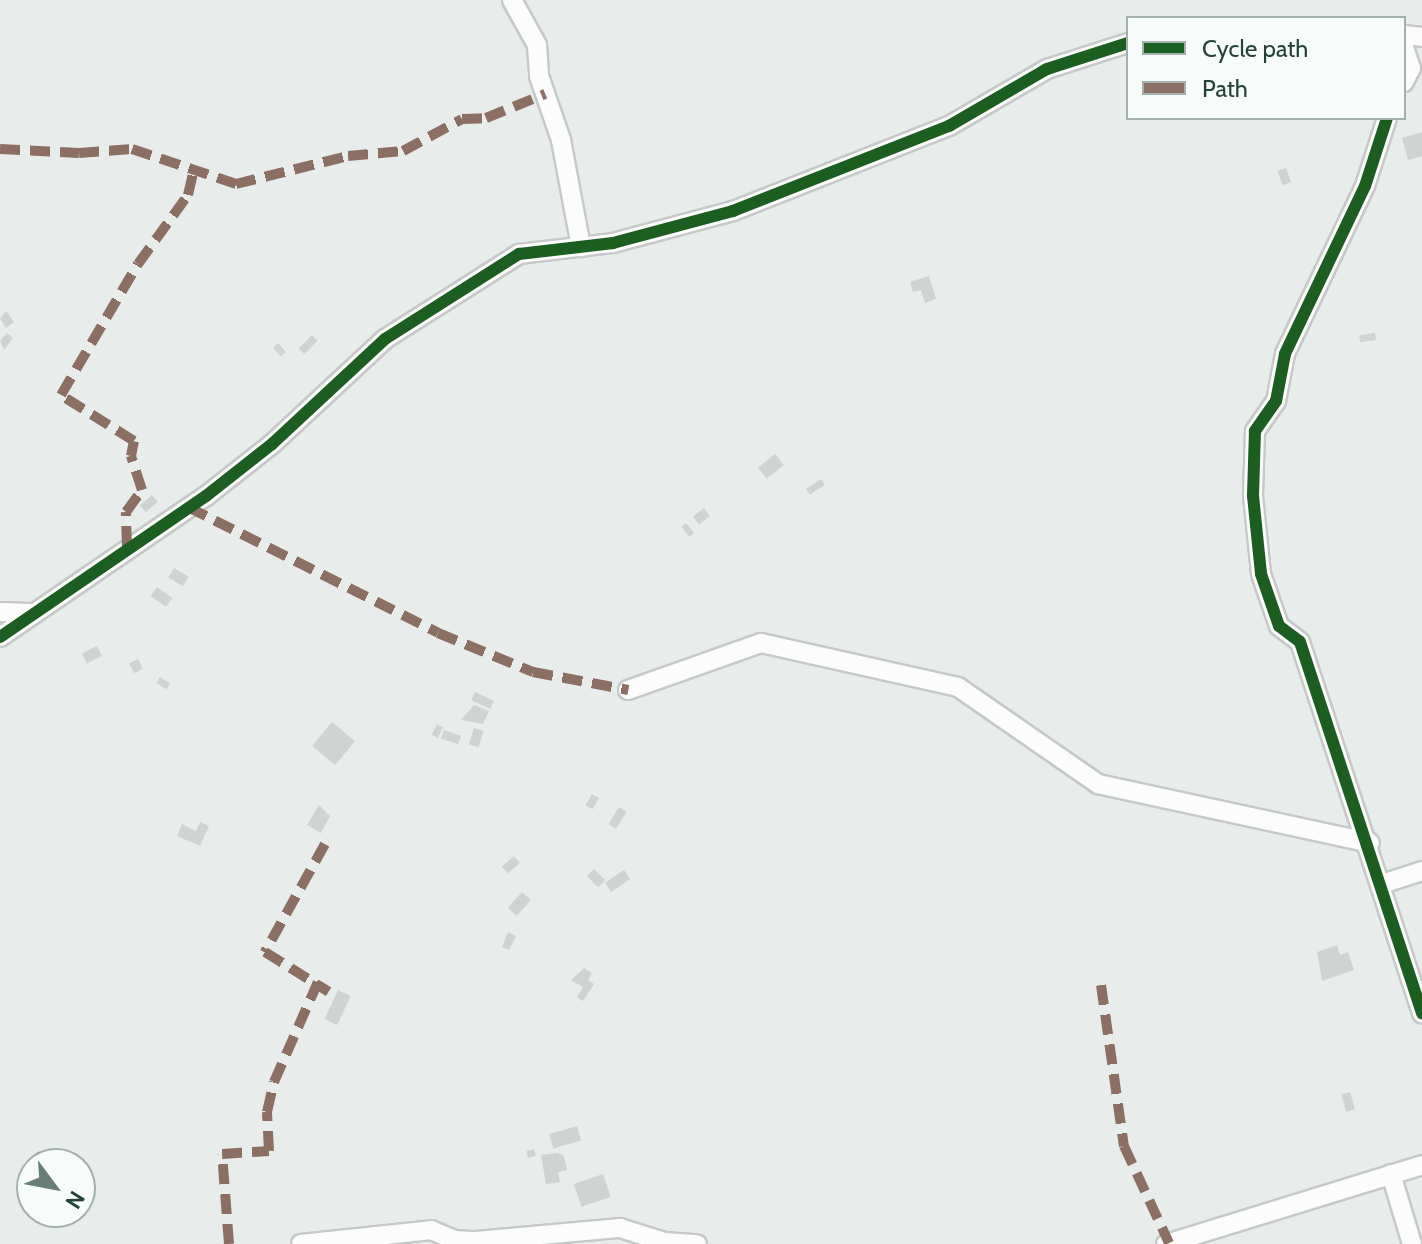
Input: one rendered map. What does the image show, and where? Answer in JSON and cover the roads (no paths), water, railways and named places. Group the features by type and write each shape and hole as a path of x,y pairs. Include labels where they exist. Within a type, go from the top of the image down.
{"street":[{"path":"512,0 537,45 539,76 561,140 581,247"},
{"path":"0,637 30,613 206,496 272,444 385,339 519,254 581,247 733,211 949,126 1047,69 1126,44"},
{"path":"1406,53 1411,68 1406,78"},
{"path":"1386,120 1365,186 1285,354 1276,401 1255,431 1253,496 1261,574 1279,626 1300,642 1370,843 1422,1013"},
{"path":"0,612 30,613"},
{"path":"628,690 761,643 958,687 1098,784 1370,843"},
{"path":"1382,884 1422,871"},
{"path":"1166,1244 1422,1165"},
{"path":"1391,1174 1412,1244"},
{"path":"301,1244 364,1241 431,1230 454,1240 476,1241 620,1228 665,1242 697,1244"}]}
